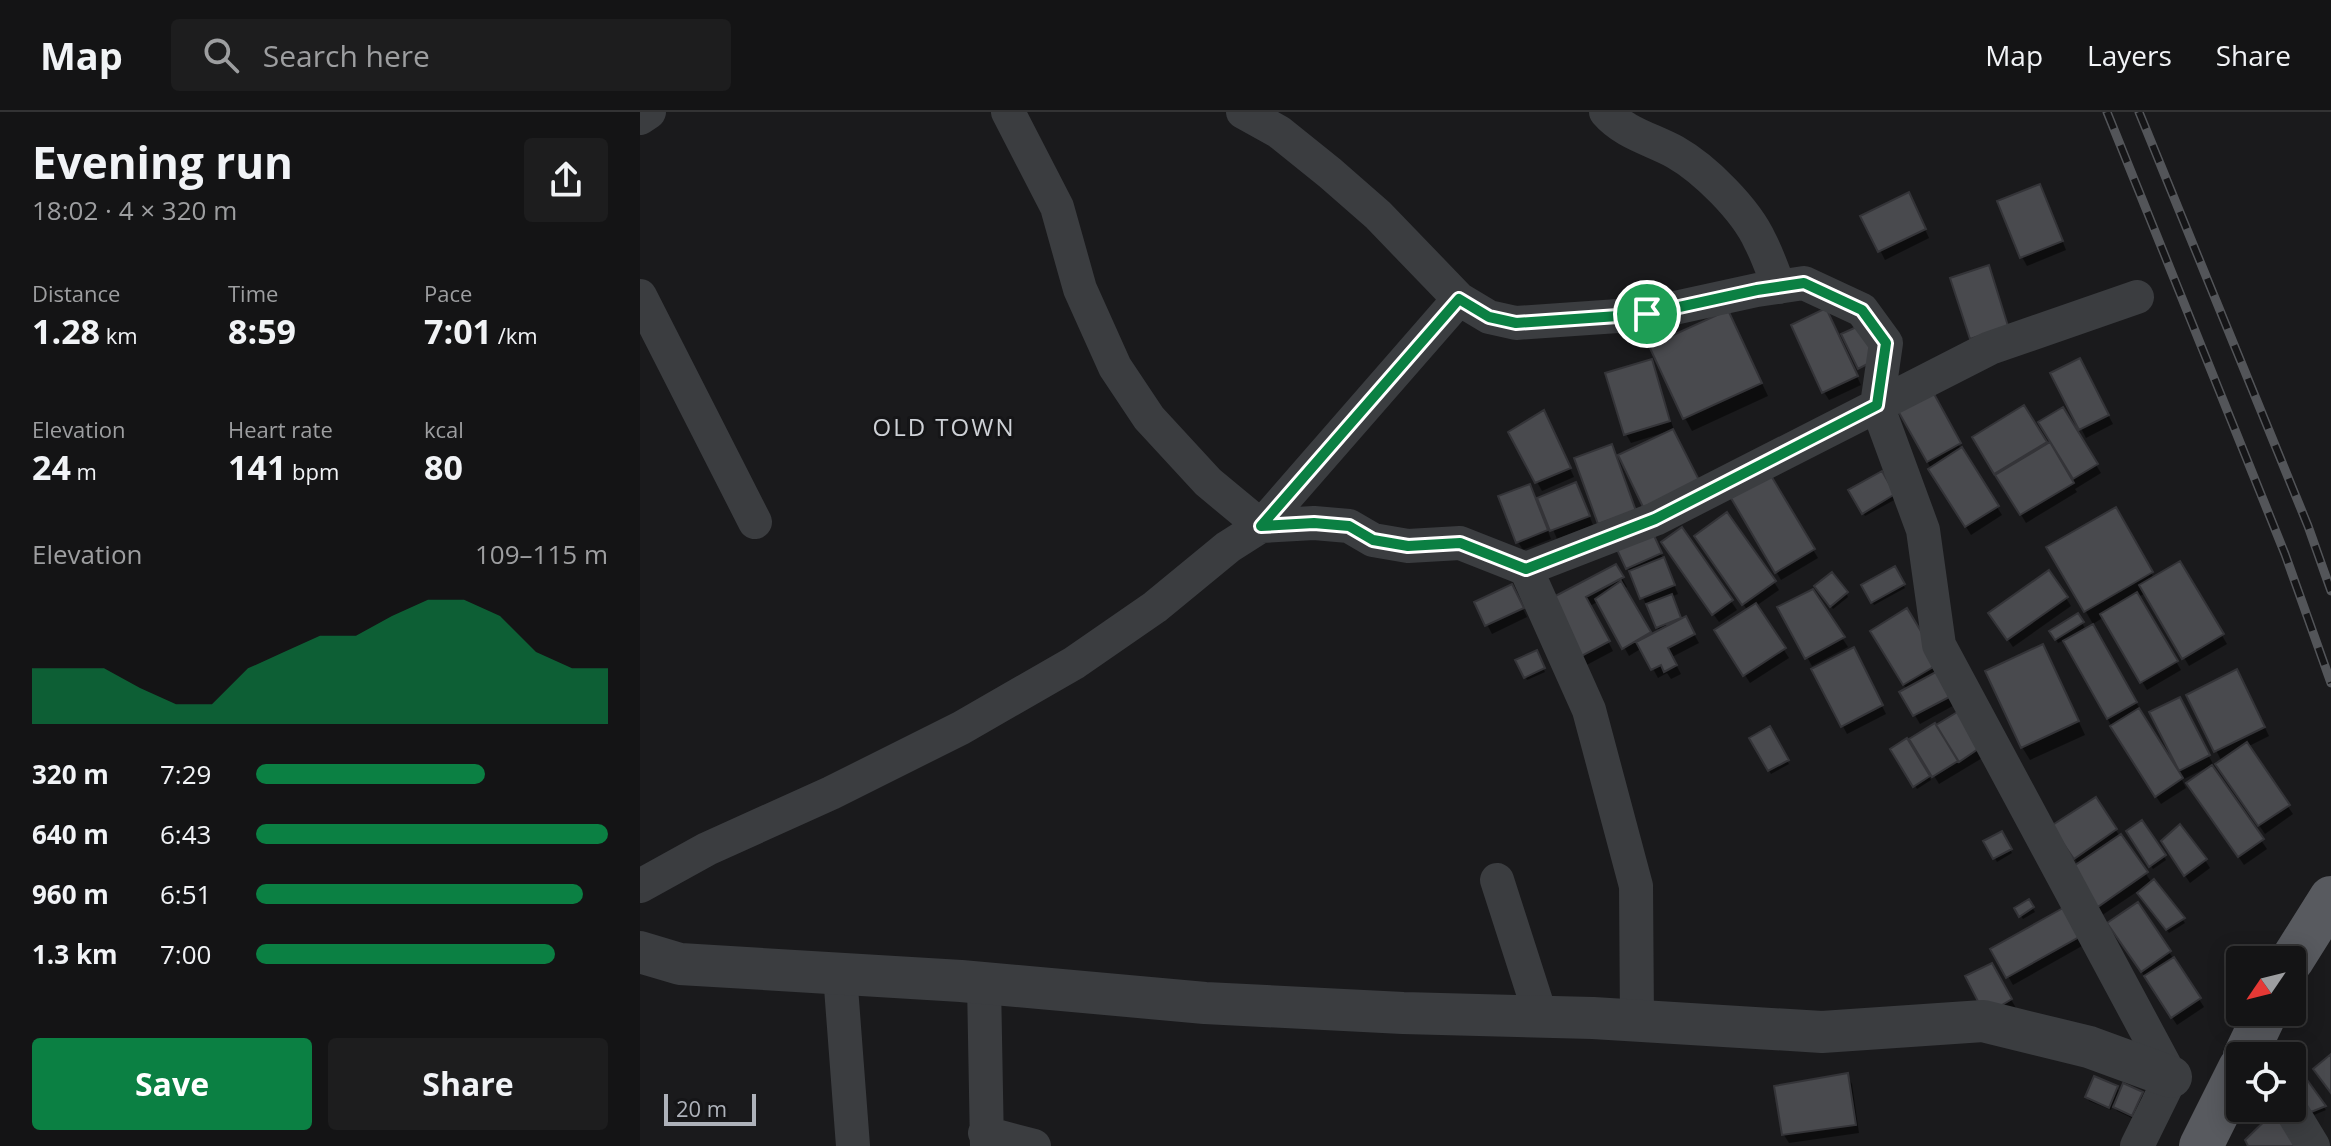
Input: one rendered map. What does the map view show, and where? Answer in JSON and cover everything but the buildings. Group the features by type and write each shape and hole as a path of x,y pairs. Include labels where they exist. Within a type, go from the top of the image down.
{"main road":[{"path":"2301,946 2331,898"},
{"path":"2201,1146 2226,1096"}],"street":[{"path":"640,118 649,112"},
{"path":"1008,112 1057,207 1080,289 1115,367 1149,418 1208,482 1261,526 1314,523 1349,526 1373,540 1408,546 1460,543 1526,569 1655,519 1990,348 2137,297"},
{"path":"1243,112 1279,132 1330,173 1378,215 1459,299 1489,317 1516,323 1647,314 1804,283 1862,310 1886,343 1877,405 1923,530 1939,645 2171,1077"},
{"path":"1606,112 1637,135 1676,153 1735,204 1759,239 1779,287"},
{"path":"640,296 755,522"},
{"path":"640,886 707,849 831,793 961,728 1074,663 1155,607 1228,547 1261,526 1459,299"},
{"path":"1526,569 1589,710 1636,886 1637,1021"},
{"path":"1497,880 1541,1017"},
{"path":"640,952 680,964 984,983 1205,1003 1822,1032 1983,1021 2089,1047 2171,1077"},
{"path":"840,974 853,1146"},
{"path":"984,983 986,1140 1034,1146"},
{"path":"2137,1146 2171,1077"},
{"path":"2224,1146 2235,1122"},
{"path":"2298,1122 2313,1146"}],"railway":[{"path":"2107,112 2285,554 2331,683"},
{"path":"2139,112 2308,526 2331,591"}],"district":[{"name":"OLD TOWN","path":"944,426"}],"route":[{"path":"1804,283 1862,310 1886,343 1877,405 1655,519 1526,569 1460,543 1408,546 1373,540 1349,526 1314,523 1261,526 1459,299 1489,317 1516,323 1647,314 1804,283"}]}
